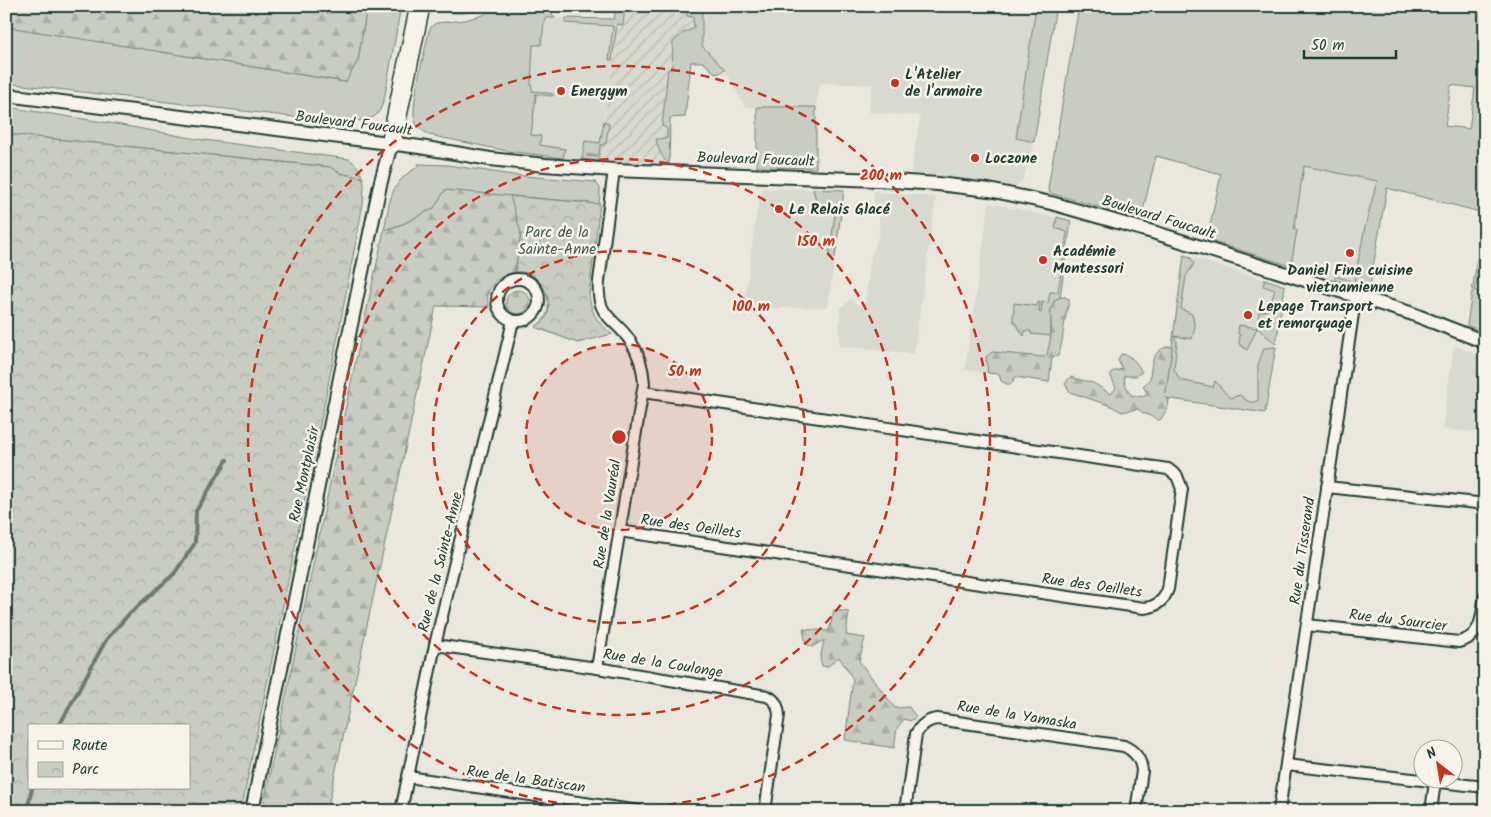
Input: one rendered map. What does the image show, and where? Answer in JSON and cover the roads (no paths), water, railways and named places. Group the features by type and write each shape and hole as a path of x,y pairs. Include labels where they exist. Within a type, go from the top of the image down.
{"highway":[{"path":"391,144 420,6"}],"street":[{"name":"Boulevard Foucault","path":"6,95 391,144 513,162 614,170 886,180 989,190 1034,198 1090,213 1431,320 1485,342"},
{"name":"Rue Montplaisir","path":"252,811 380,185 391,144"},
{"name":"Rue de la Vauréal","path":"597,668 643,392 644,376 631,342 608,318 598,294 614,170"},
{"path":"520,278 533,284 539,296 539,303 533,316 527,320 513,321 501,313 496,300 501,286 513,279 520,278"},
{"name":"Rue du Tisserand","path":"1279,811 1357,296"},
{"name":"Rue de la Sainte-Anne","path":"401,811 435,645 513,321"},
{"name":"Rue des Oeillets","path":"619,531 1144,608 1160,603 1168,590 1182,489 1177,476 1168,469 643,392"},
{"path":"1327,487 1478,503 1485,506"},
{"name":"Rue du Sourcier","path":"1307,625 1459,642 1476,633 1485,596"},
{"name":"Rue de la Coulonge","path":"435,645 597,668 760,694 772,698 778,708 779,722 765,811"},
{"name":"Rue de la Yamaska","path":"905,811 916,734 924,724 932,719 1124,746 1139,758 1141,764 1142,771 1136,811"},
{"path":"1286,765 1414,780"},
{"name":"Rue de la Batiscan","path":"408,777 639,811"},
{"path":"1464,785 1485,787"},
{"path":"1430,811 1434,790"}],"waterway":[{"path":"60,724 106,640 129,614 174,574 195,543 196,511 227,460"},
{"path":"27,811 32,790"}],"place":[{"name":"L'Atelier de l'armoire","path":"895,83"},
{"name":"Energym","path":"561,91"},
{"name":"Loczone","path":"975,158"},
{"name":"Le Relais Glacé","path":"779,209"},
{"name":"Daniel Fine cuisine vietnamienne","path":"1350,253"},
{"name":"Académie Montessori","path":"1043,260"},
{"name":"Lepage Transport et remorquage","path":"1248,315"}],"park label":[{"name":"Parc de la Sainte-Anne","path":"557,240"}]}
